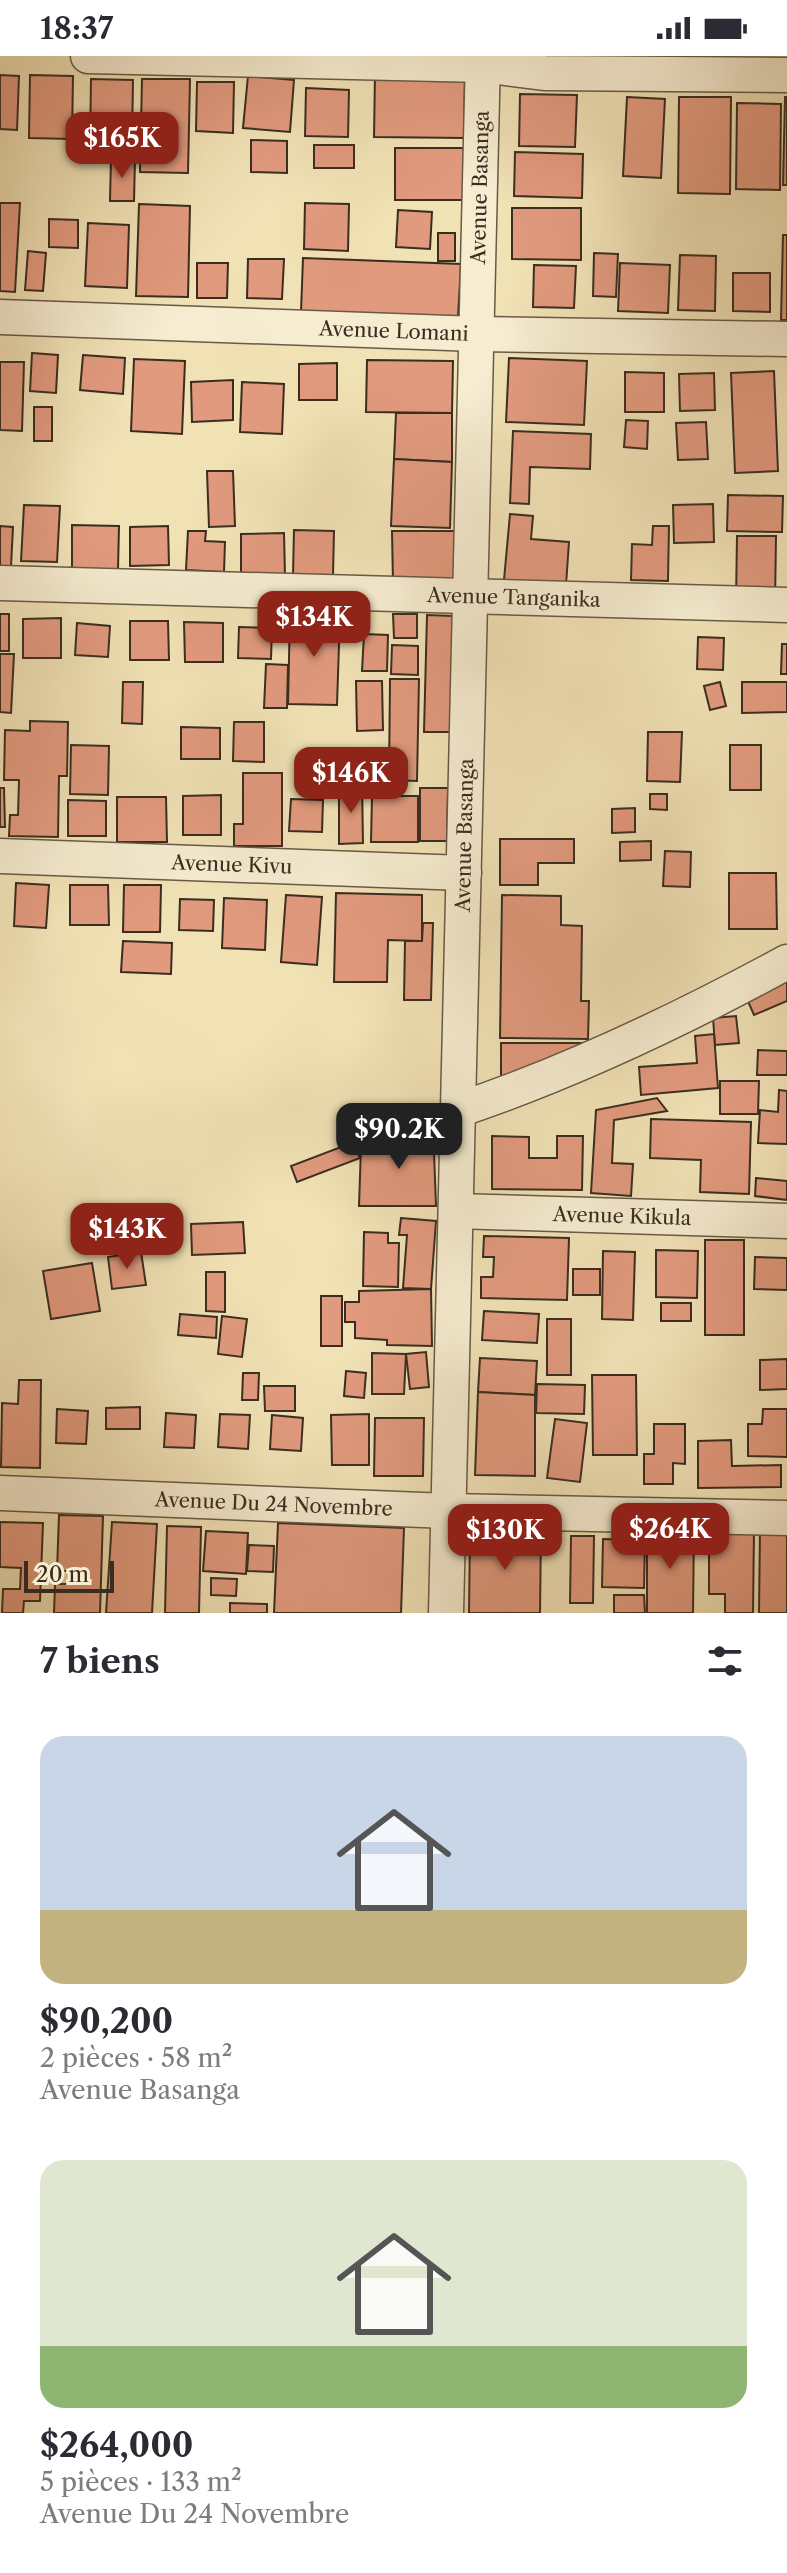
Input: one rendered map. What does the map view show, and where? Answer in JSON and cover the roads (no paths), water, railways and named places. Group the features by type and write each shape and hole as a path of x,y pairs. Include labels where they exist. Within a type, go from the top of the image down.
{"street":[{"path":"88,56 483,60 544,73 787,75"},
{"name":"Avenue Basanga","path":"446,1613 483,60"},
{"name":"Avenue Lomani","path":"0,317 477,334 787,339"},
{"name":"Avenue Tanganika","path":"0,583 787,605"},
{"name":"Avenue Kivu","path":"0,856 464,873"},
{"path":"458,1110 529,1086 732,992 787,962"},
{"name":"Avenue Kikula","path":"456,1211 787,1221"},
{"name":"Avenue Du 24 Novembre","path":"0,1493 448,1511 787,1518"}]}
